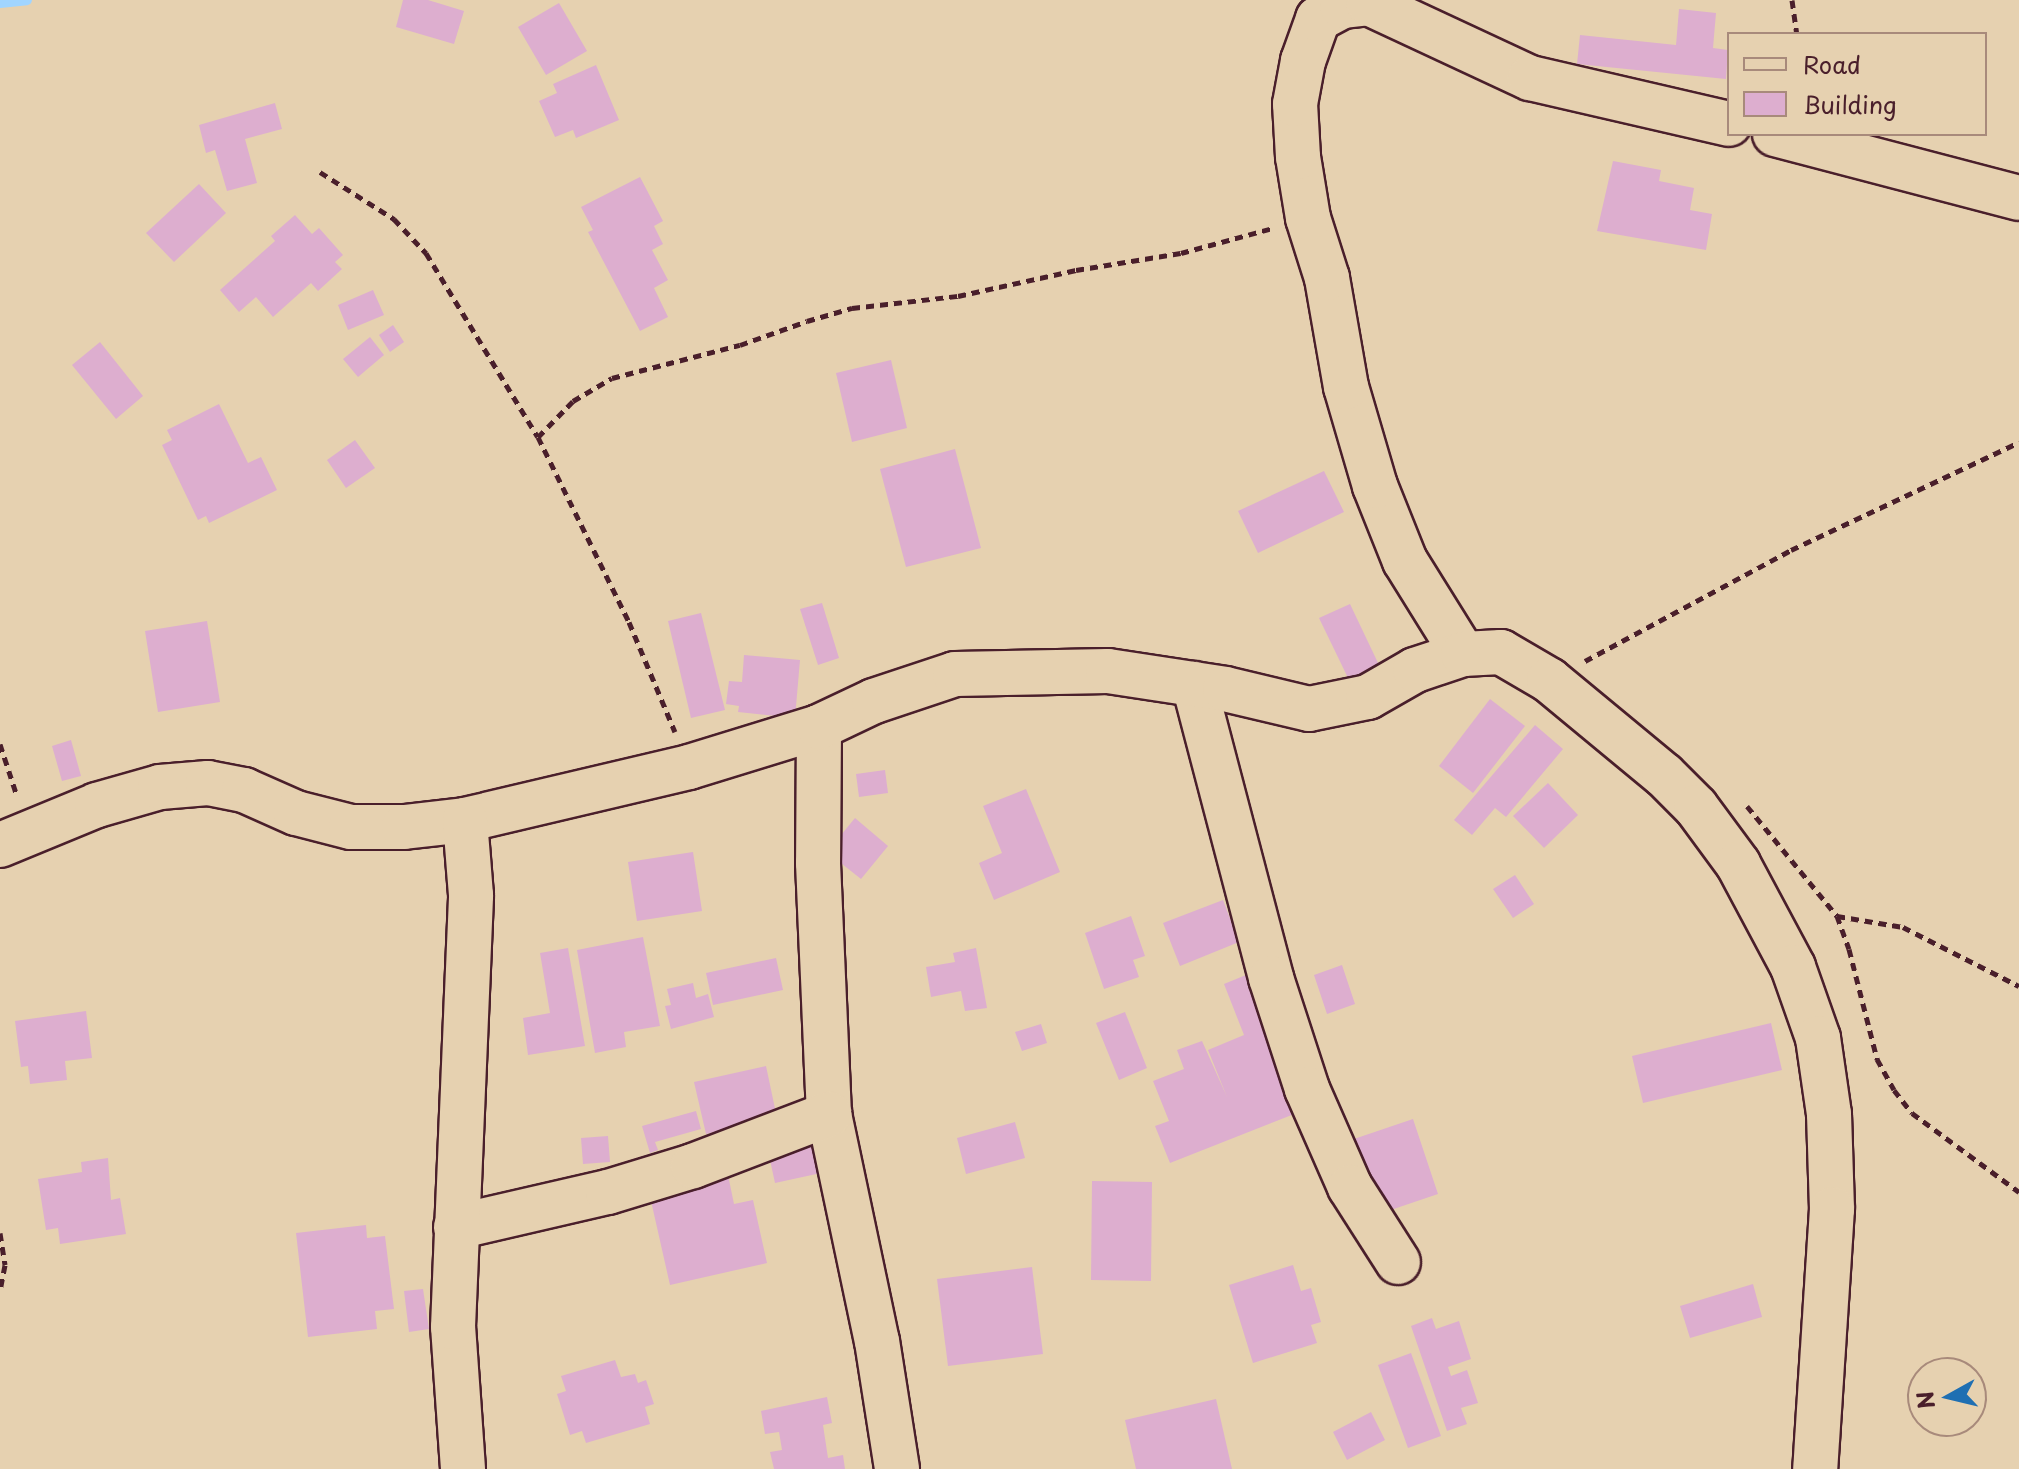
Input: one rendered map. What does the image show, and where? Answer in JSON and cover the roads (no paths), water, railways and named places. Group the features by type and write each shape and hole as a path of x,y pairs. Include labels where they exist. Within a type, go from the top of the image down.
{"street":[{"path":"1463,654 1405,561 1375,486 1346,387 1327,278 1308,218 1298,157 1295,104 1313,9 1369,3 1530,78 1727,124"},
{"path":"1783,136 2019,198"},
{"path":"16,838 97,805 160,787 208,783 244,790 296,813 351,827 404,827 465,820 689,767 819,727 874,701 955,674 1108,671 1194,684 1309,709 1368,697 1415,670 1463,654 1501,652 1549,680 1664,775 1696,807 1738,864 1793,967 1818,1038 1829,1114 1832,1209 1815,1469"},
{"path":"1194,684 1271,978 1307,1089 1350,1187 1398,1262"},
{"path":"819,727 818,863 829,1114 877,1341 897,1469"},
{"path":"463,1469 453,1327 471,895 465,820"},
{"path":"456,1227 608,1192 693,1166 829,1114"}],"waterway":[{"path":"0,3 27,0"}]}
